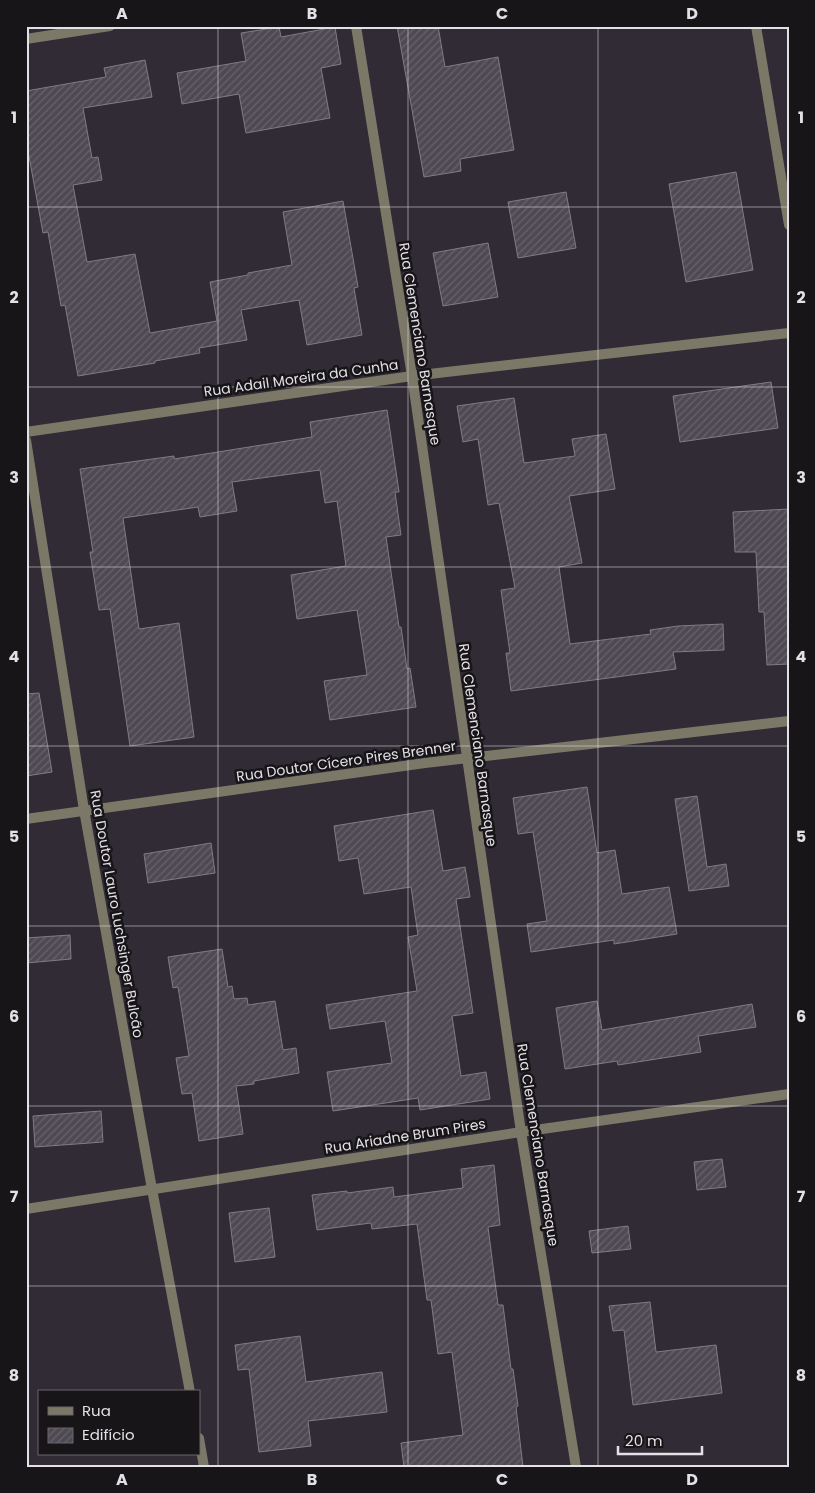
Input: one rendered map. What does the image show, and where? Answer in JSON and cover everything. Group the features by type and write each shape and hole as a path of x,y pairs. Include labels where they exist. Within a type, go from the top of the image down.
{"street":[{"path":"26,39 110,26"},
{"name":"Rua Clemenciano Barnasque","path":"356,26 412,376 521,1132 576,1467"},
{"path":"756,26 789,225"},
{"name":"Rua Adail Moreira da Cunha","path":"26,432 412,376 789,333"},
{"name":"Rua Doutor Lauro Luchsinger Bulcão","path":"26,440 84,810 190,1390"},
{"name":"Rua Doutor Cícero Pires Brenner","path":"26,819 466,758 789,721"},
{"name":"Rua Ariadne Brum Pires","path":"26,1209 521,1132 789,1094"},
{"path":"200,1444 204,1467"}],"building":[{"path":"397,26 438,26 445,67 498,57 514,150 460,159 461,171 424,177"},
{"path":"279,27 281,37 335,27 341,64 321,68 330,118 246,133 239,94 182,104 177,73 246,61 241,33"},
{"path":"145,60 152,97 83,108 92,158 98,157 102,180 73,185 87,262 135,254 150,333 217,321 210,282 292,265 283,212 343,201 358,287 354,288 362,335 307,345 299,300 241,310 247,340 199,348 200,353 155,361 155,363 78,376 65,305 61,306 48,232 43,233 26,140 26,91 106,77 104,68"},
{"path":"736,172 753,270 686,282 669,184"},
{"path":"566,192 576,248 518,258 508,202"},
{"path":"488,243 498,297 443,306 433,253"},
{"path":"771,382 778,428 680,442 673,396"},
{"path":"514,398 524,463 575,456 572,439 606,434 615,489 569,496 582,563 559,567 570,644 651,634 650,630 678,626 723,624 724,650 673,652 676,669 511,691 506,653 510,653 501,590 515,588 499,503 488,505 478,439 463,442 457,406"},
{"path":"387,410 399,492 395,492 401,535 386,537 399,627 401,627 407,669 410,668 416,707 330,720 324,681 367,675 357,610 297,619 291,575 346,566 337,501 325,503 320,470 232,482 237,511 200,517 198,507 123,518 139,629 179,623 194,737 130,746 110,609 99,610 90,552 93,552 80,469 174,456 174,459 312,437 310,422"},
{"path":"789,509 789,664 767,665 764,612 759,612 756,552 735,552 733,512"},
{"path":"39,693 52,772 26,776 26,694"},
{"path":"587,787 597,853 615,850 622,894 669,887 677,934 614,944 614,940 531,952 527,924 547,921 533,832 518,834 513,798"},
{"path":"697,796 707,867 726,864 729,886 689,891 675,799"},
{"path":"433,810 443,871 465,867 470,897 456,899 473,1013 452,1016 461,1076 486,1072 490,1099 420,1110 418,1098 333,1111 327,1072 392,1063 385,1021 330,1029 326,1005 417,991 408,937 418,935 411,887 364,894 358,858 339,861 334,826"},
{"path":"211,843 215,873 148,883 144,854"},
{"path":"70,935 71,959 26,963 26,938"},
{"path":"222,949 228,987 232,986 234,999 247,998 248,1005 275,1001 283,1050 296,1048 299,1073 254,1081 254,1084 236,1086 243,1134 199,1141 192,1093 182,1094 176,1058 189,1056 178,987 173,988 168,957"},
{"path":"597,1001 602,1030 752,1004 756,1027 698,1036 701,1052 618,1065 617,1061 565,1069 556,1008"},
{"path":"101,1111 103,1142 35,1147 33,1116"},
{"path":"722,1159 726,1187 697,1190 694,1162"},
{"path":"494,1165 500,1225 488,1227 498,1305 503,1305 511,1369 513,1369 523,1467 404,1467 401,1443 463,1435 452,1352 438,1354 431,1300 427,1300 417,1224 372,1229 371,1223 317,1230 312,1195 393,1187 394,1197 463,1188 461,1169"},
{"path":"269,1208 275,1257 235,1262 229,1213"},
{"path":"628,1226 631,1249 592,1253 589,1231"},
{"path":"650,1302 656,1352 716,1345 722,1393 633,1405 624,1330 613,1331 609,1306"},
{"path":"300,1336 306,1382 382,1372 387,1412 308,1421 311,1446 259,1452 249,1369 238,1370 235,1345"}]}
